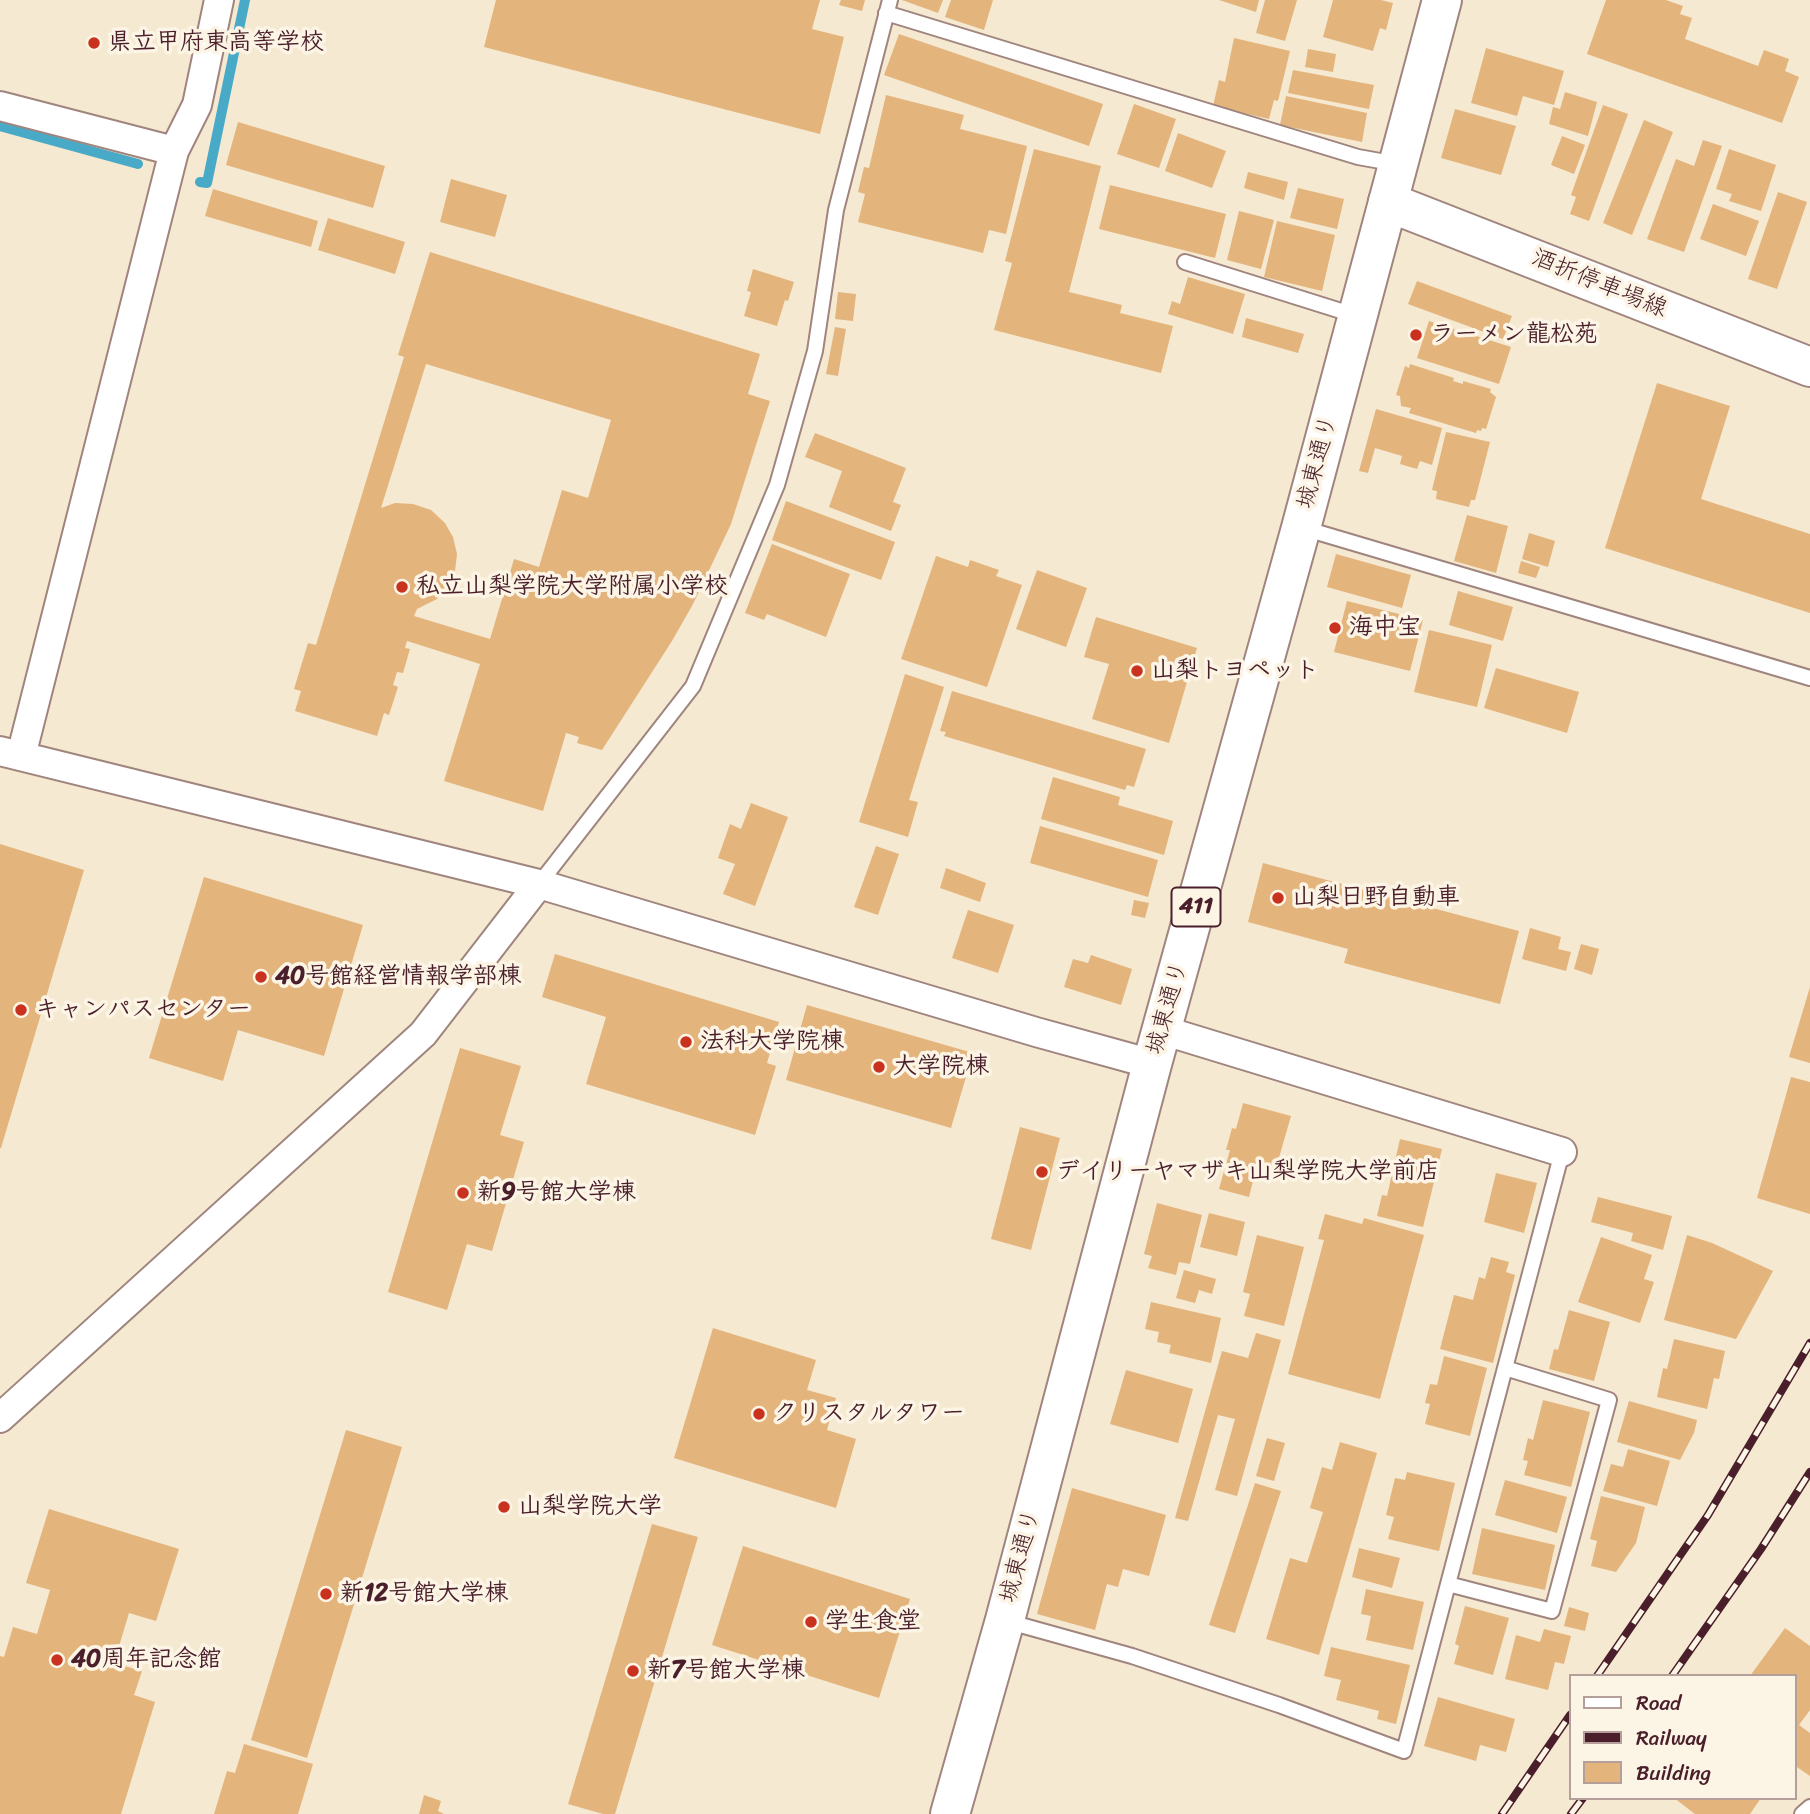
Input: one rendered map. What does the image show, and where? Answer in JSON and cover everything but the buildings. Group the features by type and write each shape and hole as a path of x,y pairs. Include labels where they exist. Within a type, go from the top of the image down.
{"main road":[{"name":"城東通り","path":"950,1814 1005,1620 1157,1047 1301,528 1396,164 1442,0"},
{"name":"酒折停車場線","path":"1388,202 1810,367"}],"street":[{"path":"219,0 197,105 174,151 10,753 539,884 1036,1032 1157,1047 1562,1152"},
{"path":"0,106 174,151"},
{"path":"0,1418 423,1034 539,884"}],"lane":[{"path":"539,884 693,686 777,485 815,351 836,210 888,6 1358,157 1396,164"},
{"path":"1185,262 1357,316"},
{"path":"1301,528 1810,678"},
{"path":"1005,1620 1144,1660 1279,1705 1404,1751 1562,1152"},
{"path":"1448,1584 1552,1611 1609,1400 1505,1368"},
{"path":"1802,1814 1810,1807"}],"waterway":[{"path":"200,182 207,183 245,0"},
{"path":"0,126 138,164"}],"railway":[{"path":"1598,1674 1708,1515 1810,1343"},
{"path":"1673,1674 1761,1549 1810,1472"},
{"path":"1502,1814 1568,1718"},
{"path":"1571,1814 1582,1800"}],"place":[{"name":"県立甲府東高等学校","path":"94,43"},
{"name":"ラーメン龍松苑","path":"1416,335"},
{"name":"私立山梨学院大学附属小学校","path":"402,587"},
{"name":"海中宝","path":"1335,628"},
{"name":"山梨トヨペット","path":"1137,671"},
{"name":"山梨日野自動車","path":"1278,898"},
{"name":"40号館経営情報学部棟","path":"261,977"},
{"name":"キャンパスセンター","path":"21,1010"},
{"name":"法科大学院棟","path":"686,1042"},
{"name":"大学院棟","path":"879,1067"},
{"name":"デイリーヤマザキ山梨学院大学前店","path":"1042,1172"},
{"name":"新9号館大学棟","path":"463,1193"},
{"name":"クリスタルタワー","path":"759,1414"},
{"name":"山梨学院大学","path":"504,1507"},
{"name":"新12号館大学棟","path":"326,1594"},
{"name":"学生食堂","path":"811,1622"},
{"name":"40周年記念館","path":"57,1660"},
{"name":"新7号館大学棟","path":"633,1671"}]}
